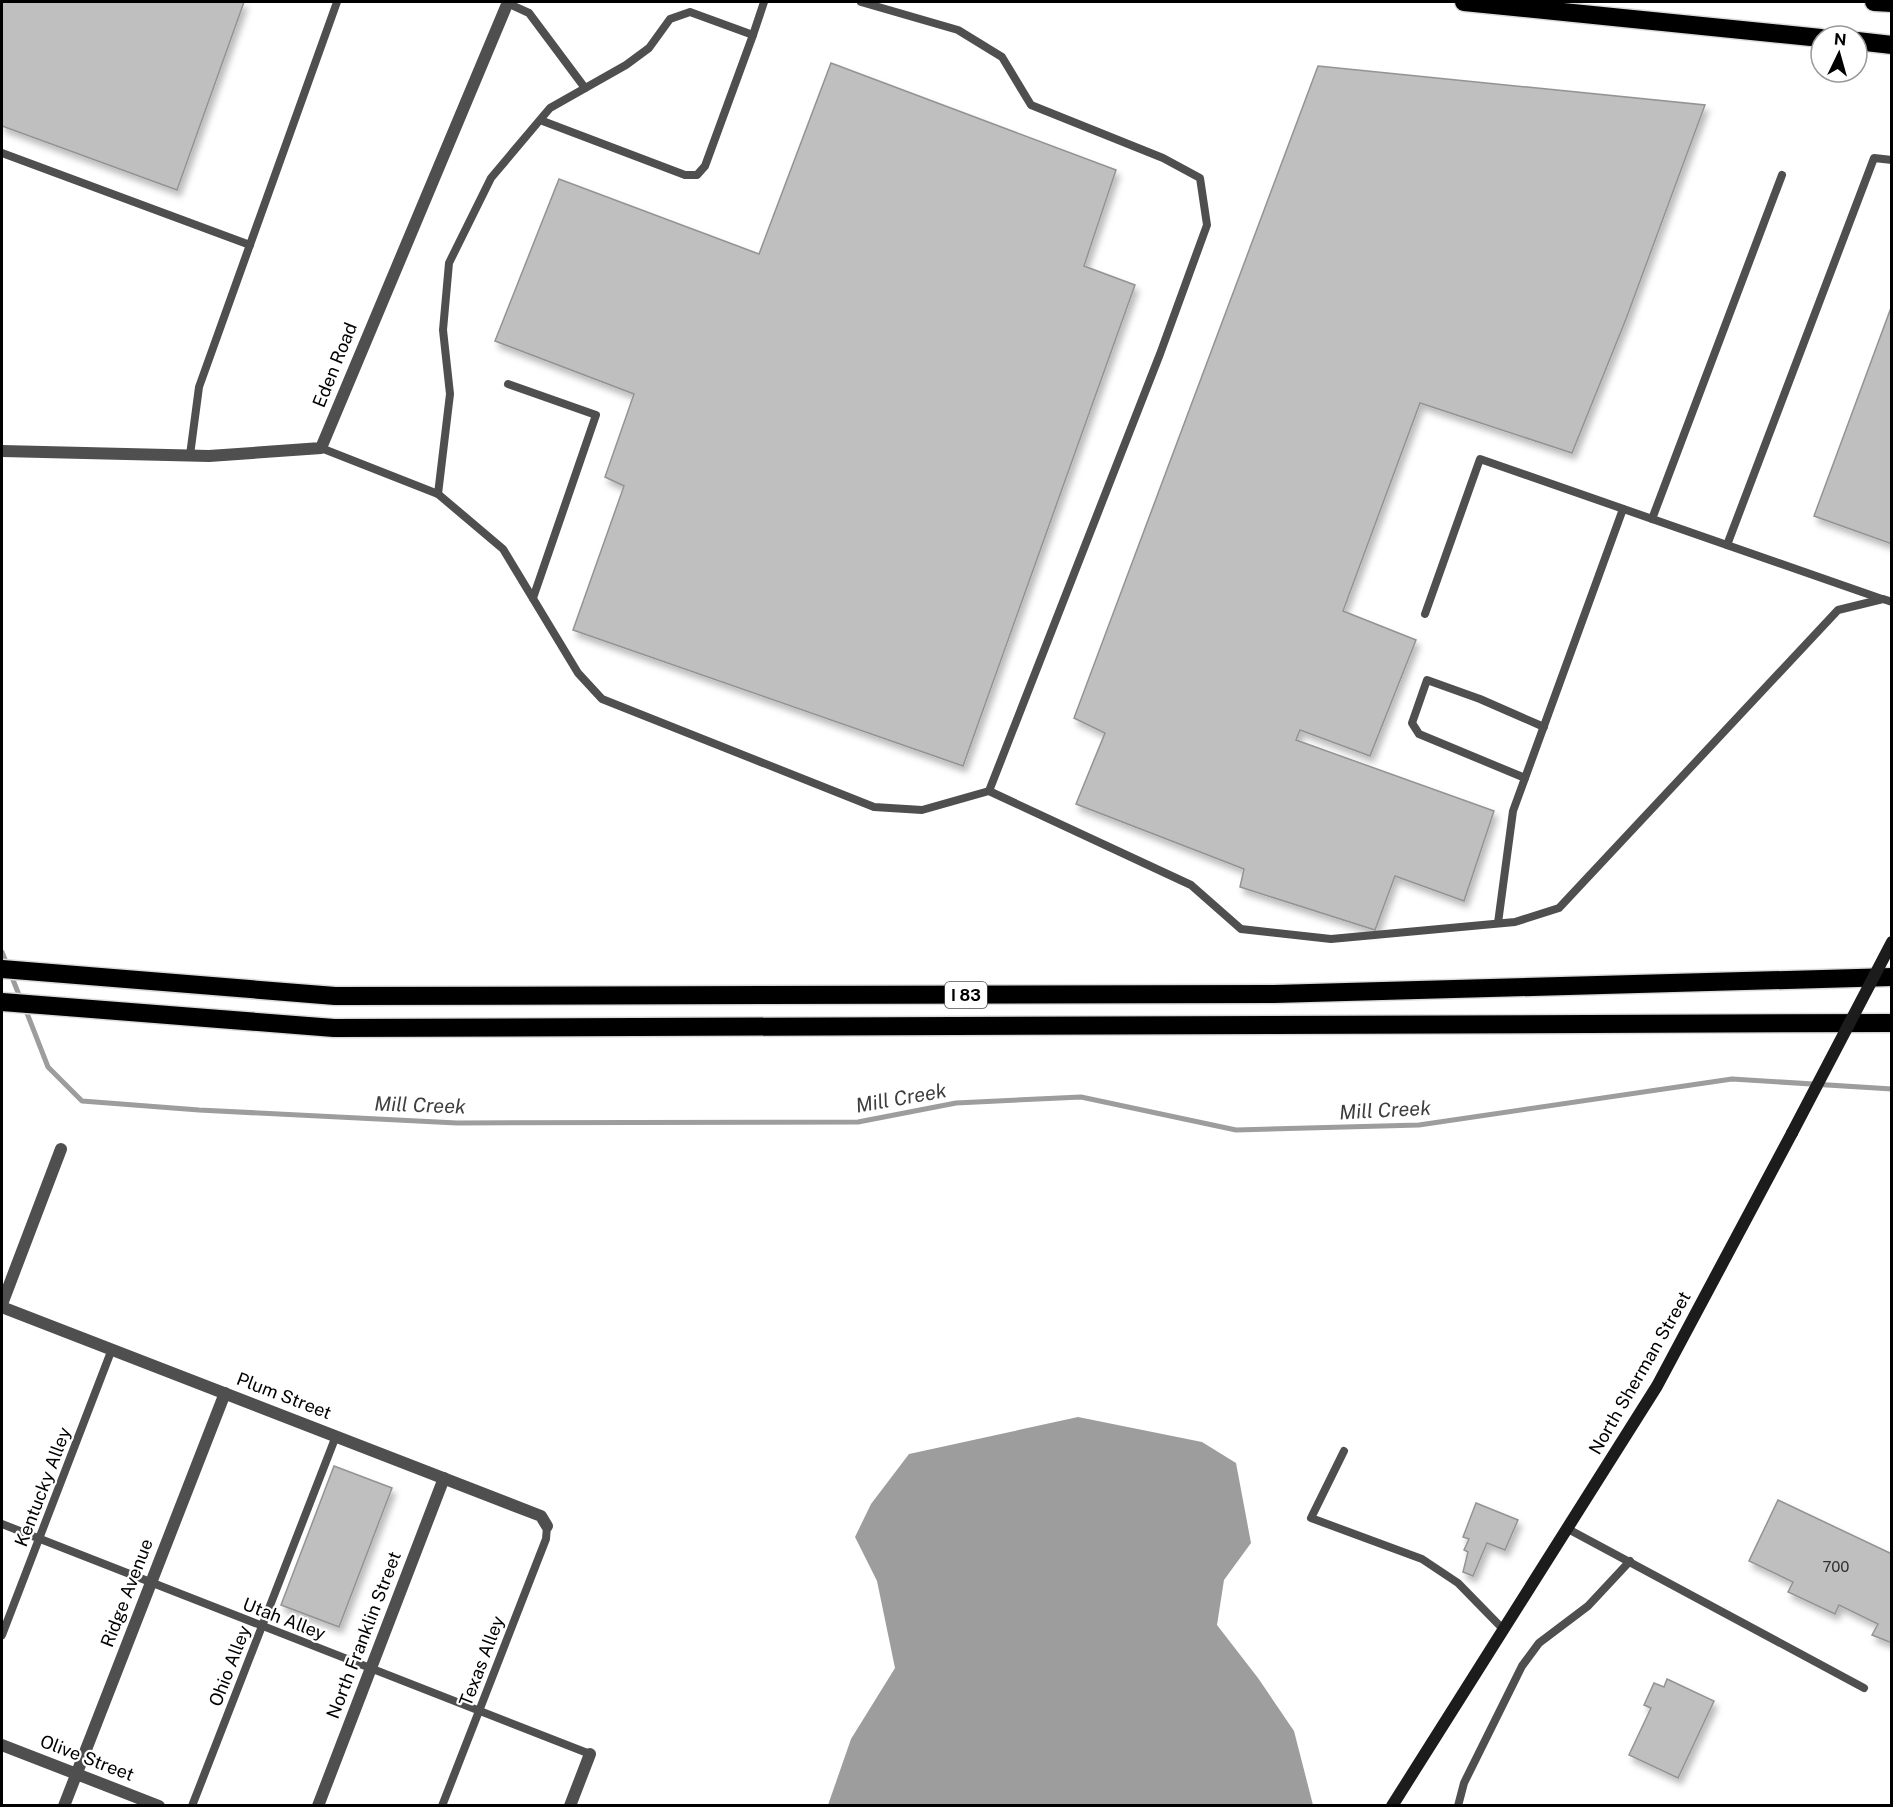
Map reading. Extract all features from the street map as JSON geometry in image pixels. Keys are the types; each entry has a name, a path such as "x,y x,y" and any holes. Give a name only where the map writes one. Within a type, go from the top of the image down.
{"highway":[{"path":"1464,2 1809,37"},
{"path":"1874,2 1892,3"},
{"path":"1869,43 1892,45"},
{"name":"I 83","path":"2,969 335,996 1274,994 1892,977"},
{"name":"I 83","path":"2,1002 334,1028 1892,1023"}],"main road":[{"name":"North Sherman Street","path":"1392,1806 1502,1628 1568,1529 1657,1386 1892,942"}],"street":[{"name":"Eden Road","path":"321,448 508,2"},
{"path":"2,451 190,455 321,448"},
{"path":"2,1305 62,1149"},
{"name":"Plum Street","path":"2,1305 541,1516 547,1526"},
{"name":"Ridge Avenue","path":"64,1806 225,1393"},
{"name":"North Franklin Street","path":"318,1806 444,1478"},
{"name":"Olive Street","path":"2,1745 159,1806"},
{"path":"570,1806 590,1754"}],"lane":[{"path":"190,455 199,387 337,2"},
{"path":"508,2 528,13 585,88"},
{"path":"540,120 684,175 697,175 705,166 764,2"},
{"path":"861,2 958,30 1002,57 1031,105 1163,158 1200,178 1202,190 1207,225 1156,365 989,791"},
{"path":"438,494 450,394 443,330 449,262 491,178 550,108 626,65 649,48 670,19 690,12 753,35"},
{"path":"2,153 250,245"},
{"path":"1728,545 1874,158 1892,160"},
{"path":"1652,519 1782,175"},
{"path":"507,384 596,415 532,598"},
{"path":"321,448 438,494 503,549 578,672 602,699 874,807 922,810 989,791 1191,885 1241,929 1331,939 1515,922 1559,908 1838,610 1887,601"},
{"path":"1425,614 1480,459 1887,601"},
{"path":"1498,924 1513,811 1623,509"},
{"path":"1525,778 1419,734 1412,723 1427,680 1480,699 1544,727"},
{"name":"Kentucky Alley","path":"2,1635 112,1349"},
{"name":"Ohio Alley","path":"192,1806 336,1436"},
{"path":"1344,1451 1311,1518 1422,1559 1458,1582 1502,1628"},
{"name":"Utah Alley","path":"2,1524 590,1754"},
{"name":"Texas Alley","path":"442,1806 546,1539 547,1526"},
{"path":"1568,1529 1864,1688"},
{"path":"1458,1806 1464,1783 1522,1665 1539,1643 1588,1606 1630,1561"}],"shaded area":[{"path":"1078,1417 1202,1442 1236,1463 1251,1543 1224,1580 1217,1625 1258,1678 1294,1731 1313,1805 828,1805 851,1739 895,1668 877,1581 855,1537 871,1504 909,1454"}],"building":[{"path":"2,2 244,2 177,190 2,126"},
{"path":"831,63 1116,170 1084,266 1135,285 963,766 573,630 624,486 605,477 634,394 495,341 559,179 759,254"},
{"path":"1318,66 1705,105 1626,319 1572,453 1420,403 1343,611 1416,640 1370,756 1300,730 1296,740 1494,811 1464,901 1395,876 1375,930 1240,887 1244,869 1076,804 1105,733 1074,718"},
{"path":"1892,305 1892,544 1814,516"},
{"path":"334,1466 392,1488 339,1627 281,1605"},
{"path":"1778,1500 1892,1554 1892,1643 1872,1635 1878,1624 1839,1605 1835,1614 1788,1592 1793,1582 1749,1561"},
{"path":"1476,1503 1518,1520 1505,1550 1487,1543 1473,1576 1463,1572 1468,1552 1464,1550 1469,1539 1463,1537"},
{"path":"1667,1679 1714,1701 1678,1778 1629,1755 1651,1708 1644,1705 1654,1683 1664,1687"}],"waterway":[{"name":"Mill Creek","path":"2,952 21,1000"},
{"name":"Mill Creek","path":"25,1008 48,1067 82,1101 199,1110 457,1123 858,1122 956,1103 1081,1097 1236,1130 1419,1125 1732,1079 1892,1089"}]}
